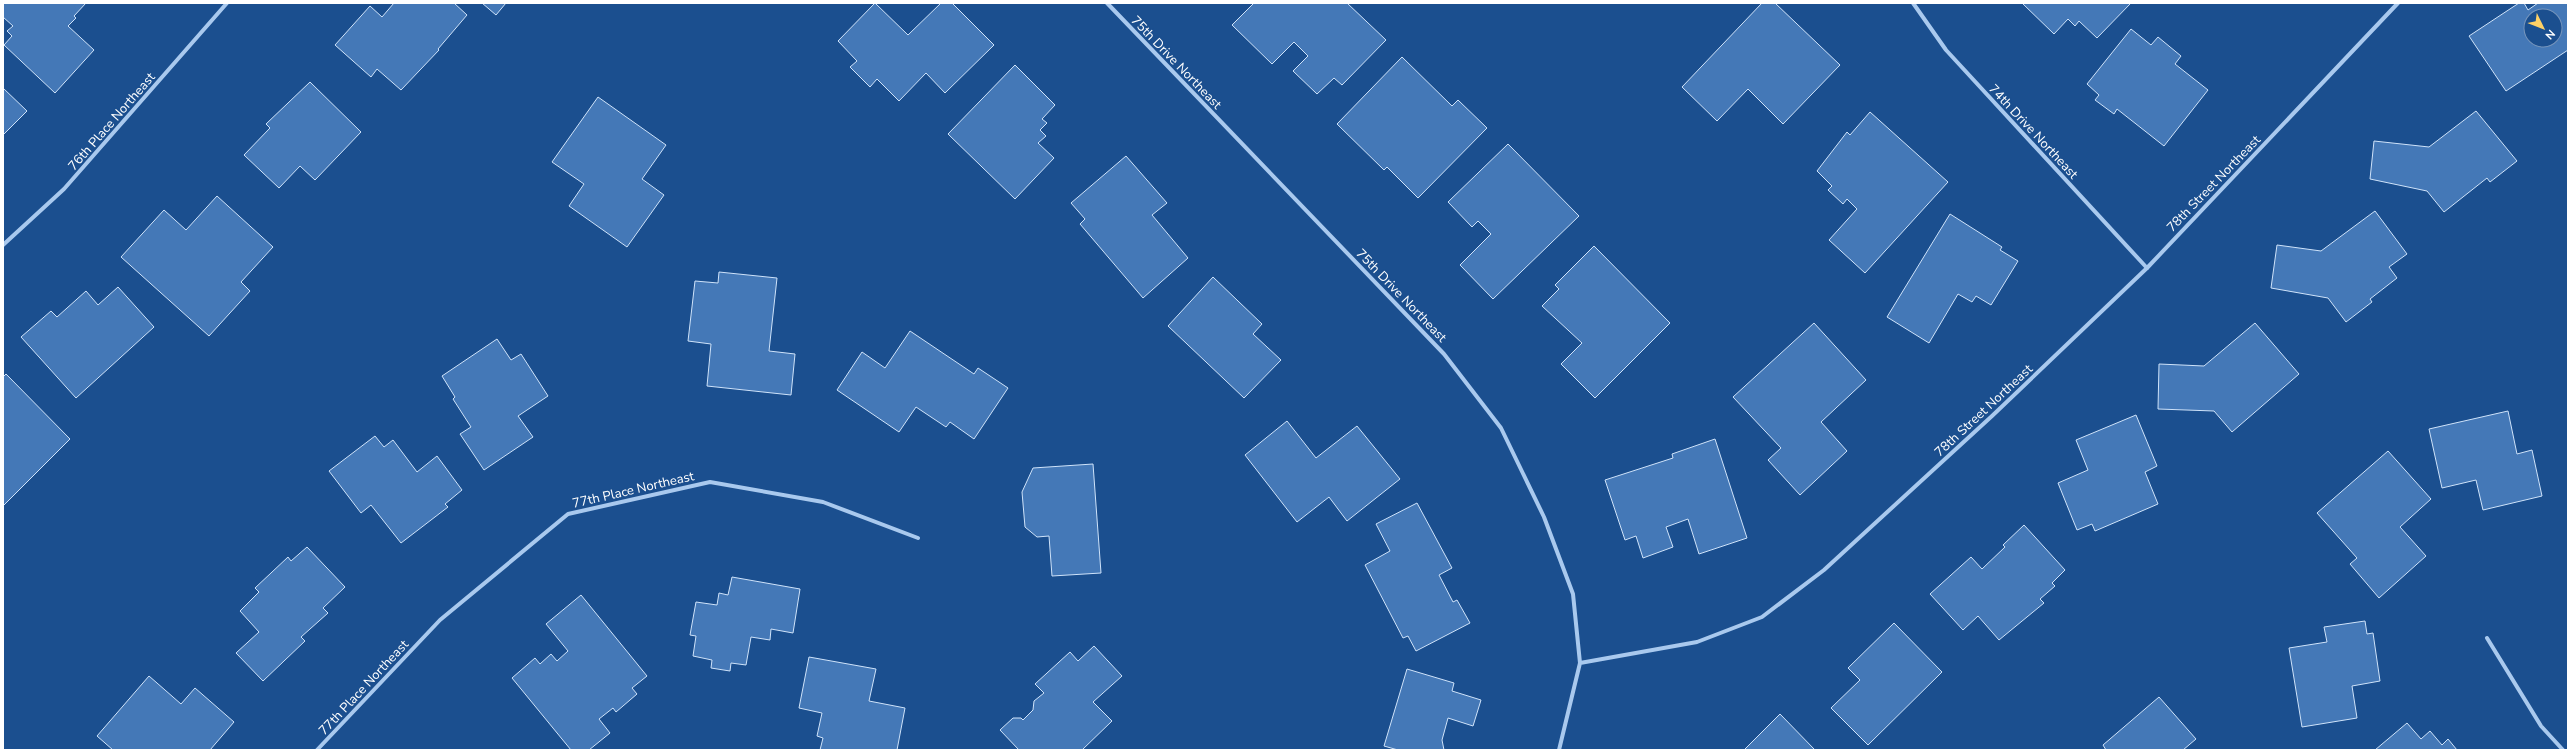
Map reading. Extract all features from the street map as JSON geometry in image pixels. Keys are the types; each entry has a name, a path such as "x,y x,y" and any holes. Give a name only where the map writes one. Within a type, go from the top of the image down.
{"street":[{"name":"76th Place Northeast","path":"3,246 64,189 227,3"},
{"name":"75th Drive Northeast","path":"1107,3 1444,354 1501,428 1544,518 1572,594 1580,662"},
{"name":"74th Drive Northeast","path":"1913,3 1946,50 2147,268"},
{"name":"78th Street Northeast","path":"1580,662 1697,642 1762,617 1824,570 1992,416 2147,268 2398,3"},
{"name":"77th Place Northeast","path":"317,750 440,620 568,514 710,482 822,502 918,538"},
{"path":"2487,638 2541,726 2563,750"},
{"path":"1559,750 1580,662"}],"building":[{"path":"3,3 86,3 74,16 76,18 68,26 94,50 55,93 4,45 12,36 7,31 13,26 3,17"},
{"path":"394,3 454,3 467,15 438,49 439,50 401,90 377,69 371,77 335,45 370,6 382,17"},
{"path":"482,3 506,3 496,15"},
{"path":"875,3 908,35 941,3 952,3 994,45 945,93 926,73 899,101 877,79 870,87 850,67 857,61 838,41"},
{"path":"1254,3 1347,3 1386,40 1342,85 1334,78 1317,94 1293,71 1308,56 1294,42 1272,64 1232,25"},
{"path":"1762,3 1775,3 1840,65 1783,124 1748,89 1717,121 1682,87"},
{"path":"2022,3 2131,3 2097,38 2079,21 2075,26 2068,19 2054,34"},
{"path":"2519,3 2524,3 2527,8 2523,8 2523,48 2563,48 2563,8 2531,8 2538,3 2568,3 2568,50 2506,91 2469,36"},
{"path":"2131,29 2151,45 2158,37 2181,56 2175,64 2208,90 2164,146 2117,109 2114,114 2095,100 2099,95 2087,84"},
{"path":"1402,57 1452,106 1458,100 1487,128 1418,198 1387,167 1384,170 1337,124"},
{"path":"1015,65 1055,105 1042,119 1047,123 1040,130 1046,136 1038,143 1054,158 1015,199 948,134"},
{"path":"310,82 361,132 315,180 300,166 279,188 244,155 270,128 266,124"},
{"path":"3,88 27,111 3,135"},
{"path":"598,97 666,145 642,179 664,195 627,247 569,206 584,184 552,162"},
{"path":"2476,111 2517,161 2490,182 2487,178 2444,212 2427,191 2370,179 2374,141 2429,147"},
{"path":"1870,112 1948,182 1865,273 1829,240 1857,209 1847,199 1843,204 1828,190 1832,186 1817,171 1847,132 1850,135"},
{"path":"1508,144 1579,216 1493,299 1460,265 1491,234 1478,221 1472,227 1448,202"},
{"path":"1126,156 1167,203 1152,215 1188,258 1143,298 1080,224 1085,219 1071,203"},
{"path":"217,196 273,247 241,282 250,291 209,336 121,257 164,210 186,230"},
{"path":"2375,211 2407,254 2389,267 2397,278 2370,299 2372,302 2346,322 2328,298 2271,288 2277,245 2321,251"},
{"path":"1950,214 2002,247 2000,250 2018,261 1991,305 1976,296 1972,302 1958,294 1929,343 1887,317"},
{"path":"1594,246 1670,323 1595,398 1561,364 1582,343 1542,306 1559,289 1555,285"},
{"path":"719,272 777,278 769,351 795,354 791,395 707,386 711,344 688,341 695,281 718,283"},
{"path":"1213,277 1262,324 1253,334 1281,360 1244,398 1168,326"},
{"path":"118,287 154,327 76,398 21,337 51,311 57,317 86,291 98,305"},
{"path":"1814,323 1866,380 1821,422 1847,451 1800,495 1768,460 1781,448 1733,397"},
{"path":"2255,323 2299,374 2232,432 2214,411 2158,409 2159,364 2204,366"},
{"path":"910,331 974,374 978,368 1008,388 974,439 950,422 946,427 916,407 899,432 837,390 862,352 885,368"},
{"path":"497,339 511,360 521,354 548,396 518,416 533,437 484,470 460,434 471,427 453,399 455,397 442,376"},
{"path":"6,374 70,439 3,506 3,377"},
{"path":"2508,411 2517,454 2532,450 2542,496 2483,510 2476,480 2442,488 2429,429"},
{"path":"2136,415 2157,466 2145,472 2158,504 2095,531 2092,524 2077,530 2058,483 2088,470 2076,440"},
{"path":"1287,421 1316,458 1357,426 1400,479 1347,521 1329,497 1297,522 1245,455"},
{"path":"375,436 384,447 393,440 417,472 437,456 462,490 445,504 448,507 401,543 371,505 361,513 329,471"},
{"path":"1715,439 1747,538 1699,554 1688,519 1666,527 1673,547 1643,558 1636,536 1625,540 1605,480 1673,458 1672,454"},
{"path":"2388,451 2431,499 2400,527 2426,556 2379,598 2350,564 2357,558 2317,513"},
{"path":"1093,464 1101,573 1052,576 1049,536 1037,537 1025,527 1022,492 1033,468"},
{"path":"1417,503 1452,568 1439,575 1453,602 1457,600 1470,623 1416,651 1408,636 1403,638 1365,565 1390,551 1376,524"},
{"path":"2024,525 2065,570 2052,583 2055,586 2040,599 2044,603 1999,640 1978,616 1963,630 1930,594 1971,557 1982,569 2005,547 2003,545"},
{"path":"307,547 345,587 323,608 328,613 301,637 305,641 263,681 236,653 259,632 240,611 259,592 255,588 288,557 291,561"},
{"path":"732,577 800,589 793,633 771,629 770,640 751,637 746,665 731,663 730,671 711,668 712,660 693,656 696,636 690,635 696,602 717,605 719,593 728,595"},
{"path":"581,595 647,676 632,688 637,694 616,712 613,708 599,719 610,733 589,750 571,750 512,678 535,658 540,664 551,654 557,661 568,651 546,624"},
{"path":"2365,621 2367,634 2373,633 2380,681 2352,686 2357,718 2302,727 2289,648 2327,642 2324,627"},
{"path":"1894,623 1942,672 1868,745 1831,708 1860,680 1848,668"},
{"path":"1094,646 1122,676 1093,702 1112,721 1082,750 1019,750 1000,730 1013,718 1021,718 1023,720 1033,710 1034,701 1044,693 1035,684 1070,652 1078,661"},
{"path":"809,657 876,669 869,701 905,708 897,750 820,750 823,738 817,736 822,713 799,708"},
{"path":"1407,669 1454,683 1452,691 1481,700 1473,726 1448,718 1442,740 1444,750 1398,750 1384,746"},
{"path":"149,676 181,704 195,688 234,722 210,750 113,750 97,736"},
{"path":"2159,697 2196,739 2183,750 2106,750 2103,745"},
{"path":"1780,714 1815,750 1744,750"},
{"path":"2407,723 2421,739 2430,731 2442,745 2448,739 2457,750 2375,750"}]}
